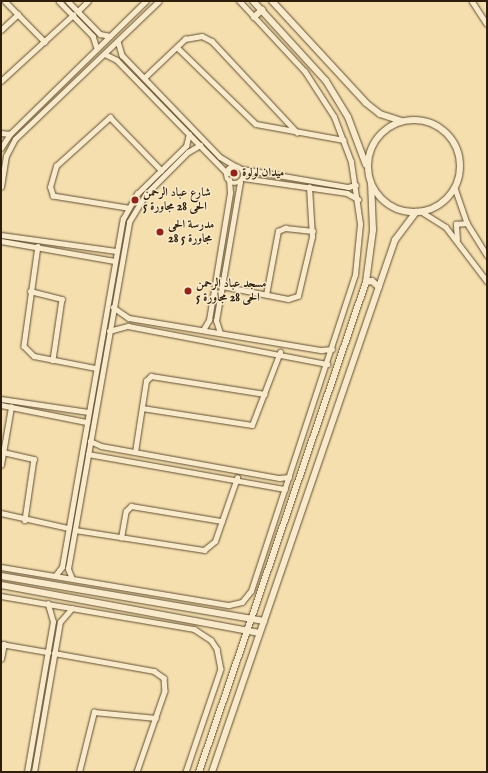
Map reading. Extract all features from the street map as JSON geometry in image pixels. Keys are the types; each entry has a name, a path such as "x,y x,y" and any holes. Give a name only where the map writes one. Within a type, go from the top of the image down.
{"street":[{"path":"5,1 45,42"},
{"path":"59,1 93,36 98,48"},
{"path":"68,1 98,32 110,36"},
{"path":"78,11 88,1"},
{"path":"1,148 10,134 146,1"},
{"path":"1,187 12,144 159,1"},
{"path":"1,567 229,605 242,602 251,591 332,349 355,275 360,243 356,185 344,140 327,105 304,72 239,1"},
{"path":"199,772 366,282 373,230 371,183 348,117 315,67 253,1"},
{"path":"272,1 373,109 401,122 426,121 448,134 459,157 455,188 467,223 487,255"},
{"path":"472,1 487,24"},
{"path":"254,17 262,10"},
{"path":"1,30 18,14"},
{"path":"1,81 73,15"},
{"path":"93,36 98,32"},
{"path":"144,78 191,36 207,38 297,132"},
{"path":"118,41 120,52 220,157 242,169 348,187 356,185"},
{"path":"177,47 251,121 297,132 344,140"},
{"path":"105,54 117,60 227,173 230,194 210,312 202,330"},
{"path":"315,67 324,57"},
{"path":"39,106 45,111"},
{"path":"127,208 53,196 50,187 56,166 107,117 161,170"},
{"path":"368,171 376,140 401,122"},
{"path":"1,134 10,134"},
{"path":"55,576 61,569 114,261 127,208 161,170 186,146 190,134"},
{"path":"72,579 68,570 113,307 132,214 177,163 200,145"},
{"path":"227,173 235,166"},
{"path":"220,333 216,321 242,180 242,169"},
{"path":"229,180 309,187 358,199"},
{"path":"371,183 386,203 433,216 457,240 487,281"},
{"path":"222,286 292,299 300,294 313,231 309,187"},
{"path":"212,772 399,232 419,212 444,202 455,188"},
{"path":"457,240 456,224 467,223"},
{"path":"266,295 278,231 285,228 313,231"},
{"path":"1,235 116,251"},
{"path":"1,241 38,246 114,261"},
{"path":"38,246 30,291 24,346 34,356 96,368"},
{"path":"366,282 372,281 379,287"},
{"path":"30,291 62,299 53,360"},
{"path":"113,307 130,318 321,350 332,349"},
{"path":"109,331 128,326 280,352 327,364"},
{"path":"142,408 250,426 256,422 280,352"},
{"path":"135,452 146,381 154,376 266,394"},
{"path":"1,399 88,412"},
{"path":"1,405 87,422"},
{"path":"1,464 11,406"},
{"path":"90,441 135,452 289,477"},
{"path":"3,452 34,459 25,520"},
{"path":"88,454 237,478 285,489"},
{"path":"75,530 204,550 215,541 237,478"},
{"path":"120,538 126,511 131,506 222,521"},
{"path":"1,513 25,520 68,528"},
{"path":"1,576 264,620"},
{"path":"1,585 185,617 260,633"},
{"path":"1,596 194,629 211,640 217,648 221,669 186,772"},
{"path":"27,772 53,618 48,604"},
{"path":"185,617 186,607"},
{"path":"34,772 61,619 72,608"},
{"path":"1,659 2,644 48,652"},
{"path":"54,653 160,673 166,685 137,772"},
{"path":"80,772 94,712 156,718"}],"place":[{"name":"ميدان لولوة","path":"234,173"},
{"name":"شارع عباد الرحمن الحى 28 مجاورة 5","path":"135,200"},
{"name":"مدرسة الحى 28 مجاورة 5","path":"160,232"},
{"name":"مسجد عباد الرحمن الحى 28 مجاورة 5","path":"188,291"}]}
